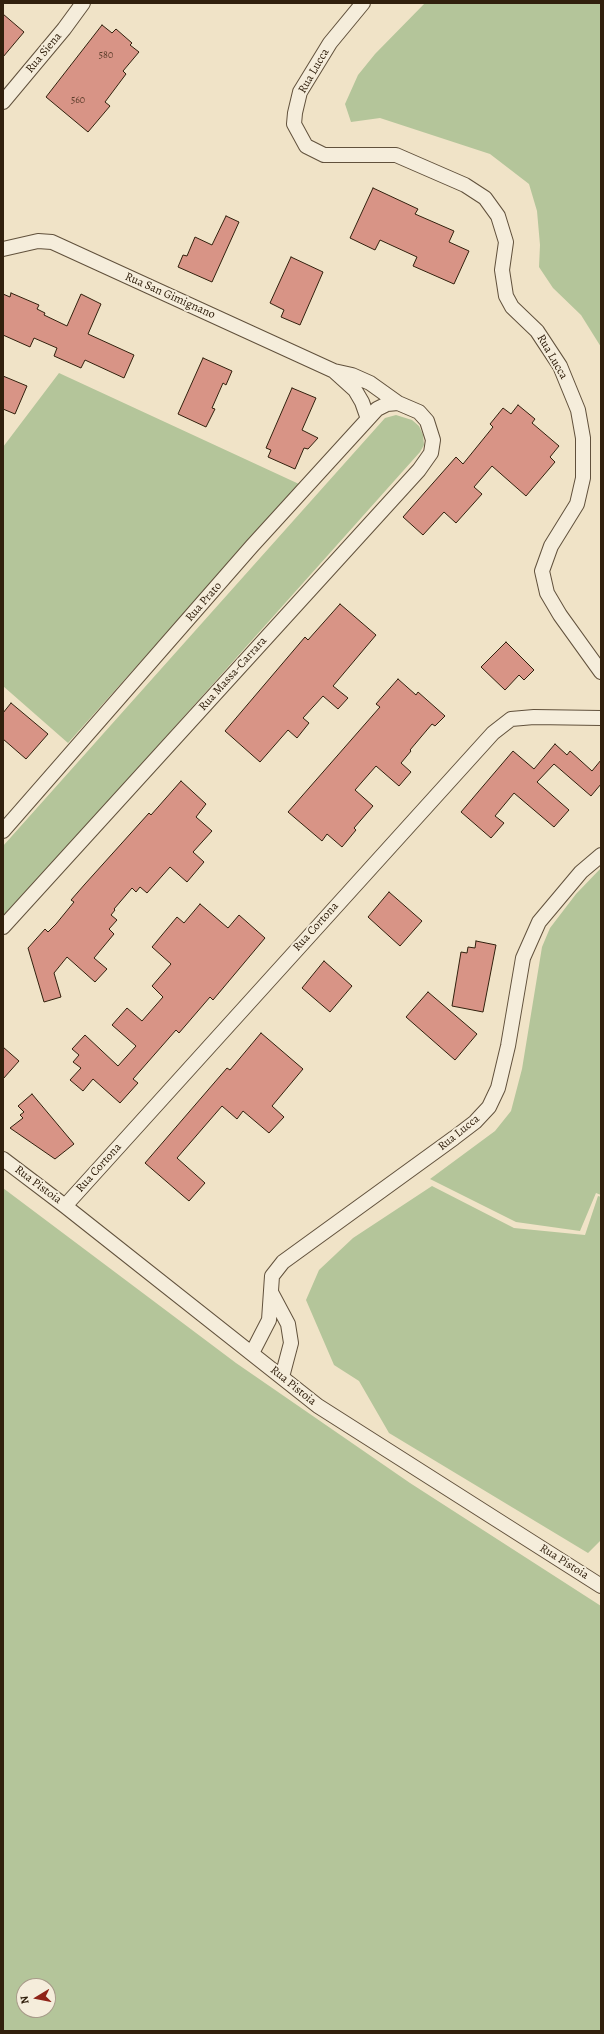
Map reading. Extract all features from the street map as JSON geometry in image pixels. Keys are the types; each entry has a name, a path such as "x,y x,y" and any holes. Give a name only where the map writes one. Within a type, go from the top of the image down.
{"street":[{"name":"Rua Siena","path":"3,102 64,29 83,3"},
{"name":"Rua Lucca","path":"363,3 330,43 300,92 294,124 306,146 324,155 396,155 465,185 485,198 498,216 506,242 502,270 506,296 512,308 537,331 560,366 578,410 583,438 583,478 577,504 551,546 542,571 547,593 601,672"},
{"name":"Rua San Gimignano","path":"3,250 38,241 52,242 334,371 352,375 370,382 398,403"},
{"name":"Rua San Gimignano","path":"334,371 355,390 362,402 368,419"},
{"name":"Rua Massa-Carrara","path":"3,927 419,470 431,453 433,440 427,421 419,412 398,403"},
{"name":"Rua Prato","path":"3,831 252,546 377,409 387,404 398,403"},
{"name":"Rua Cortona","path":"65,1206 493,733 511,719 534,717 601,718"},
{"name":"Rua Lucca","path":"252,1353 270,1320 270,1292 272,1276 289,1257 454,1138 475,1122 488,1107 498,1088 508,1046 523,958 539,922 581,872 601,855"},
{"name":"Rua Pistoia","path":"3,1159 65,1206 318,1406 601,1586"},
{"path":"270,1292 288,1324 291,1343 282,1377"}],"green space":[{"path":"425,3 601,3 601,347 581,315 553,288 539,267 540,245 537,211 529,184 490,154 380,118 351,122 345,104 358,75 375,54"},
{"path":"59,373 299,484 68,743 3,686 3,447"},
{"path":"396,415 412,420 419,426 423,435 424,445 420,452 3,919 3,846 385,418"},
{"path":"601,868 601,1195 596,1193 580,1231 516,1222 430,1179 495,1131 511,1111 522,1069 542,947 550,928 576,894"},
{"path":"432,1186 514,1228 585,1235 598,1196 601,1197 601,1540 588,1553 389,1433 359,1381 334,1365 306,1300 319,1270 353,1238"},
{"path":"3,1188 236,1363 410,1483 601,1606 601,2031 3,2031"}],"building":[{"path":"3,14 24,32 3,57"},
{"path":"102,25 112,33 116,29 132,43 130,45 139,52 123,71 126,74 105,102 110,106 88,132 46,97"},
{"path":"373,188 418,209 415,214 454,231 449,242 469,251 454,284 413,266 417,257 380,240 375,250 350,238"},
{"path":"226,216 239,222 212,282 178,267 183,255 187,256 195,237 212,245"},
{"path":"291,257 323,272 300,325 281,317 284,310 270,303"},
{"path":"11,293 39,305 37,309 45,313 44,315 67,326 81,294 101,304 88,334 134,355 124,378 85,360 81,368 54,356 57,348 34,338 30,347 3,335 3,294 10,297"},
{"path":"203,358 232,371 226,385 223,383 212,408 215,409 206,427 178,414"},
{"path":"3,376 27,386 15,414 3,409"},
{"path":"292,388 316,398 302,430 318,438 308,449 304,448 295,469 268,457 271,450 266,448"},
{"path":"518,405 535,419 532,423 559,446 550,457 555,462 526,496 492,466 474,487 482,494 456,523 444,512 423,535 403,517 456,457 463,464 493,427 490,424 503,408 511,414"},
{"path":"340,604 376,635 333,686 348,698 338,709 323,696 303,718 309,723 297,738 288,730 260,762 225,731 305,637 308,640"},
{"path":"506,642 534,670 524,680 519,675 505,690 481,667"},
{"path":"398,679 416,695 418,692 445,716 435,726 432,724 401,763 411,772 399,786 376,766 355,790 373,806 354,828 356,830 342,847 327,834 322,841 288,812 380,707 376,704"},
{"path":"11,703 48,734 26,759 3,739 3,713"},
{"path":"555,744 567,755 570,751 592,771 601,760 601,784 591,796 554,764 537,782 569,810 554,827 514,793 495,816 504,823 491,838 461,812 513,751 534,769"},
{"path":"181,781 206,804 196,817 212,831 193,852 204,862 187,882 170,867 147,893 140,887 136,892 132,888 114,909 115,910 111,915 117,920 109,929 114,934 94,958 107,969 95,982 67,957 54,973 61,997 44,1002 28,948 45,929 48,932 56,924 74,902 71,900 149,813 151,815"},
{"path":"389,892 422,921 400,946 368,917"},
{"path":"200,904 228,928 239,915 265,938 213,1000 210,997 179,1033 176,1030 133,1079 138,1083 120,1103 93,1079 83,1091 70,1080 81,1068 73,1062 79,1055 72,1049 85,1035 118,1066 136,1046 112,1025 127,1008 142,1021 163,997 152,986 171,964 152,947 177,917 184,923"},
{"path":"476,941 496,945 483,1012 452,1006 461,952 467,953 468,947 475,948"},
{"path":"324,961 352,986 330,1012 302,988"},
{"path":"428,992 477,1034 455,1060 406,1017"},
{"path":"261,1033 303,1069 272,1106 284,1117 269,1133 243,1111 237,1119 222,1106 177,1158 205,1183 189,1201 145,1163 227,1068 230,1070"},
{"path":"3,1047 19,1061 3,1079"},
{"path":"32,1094 74,1144 55,1159 10,1128 23,1118 20,1115 24,1112 18,1106"}]}
